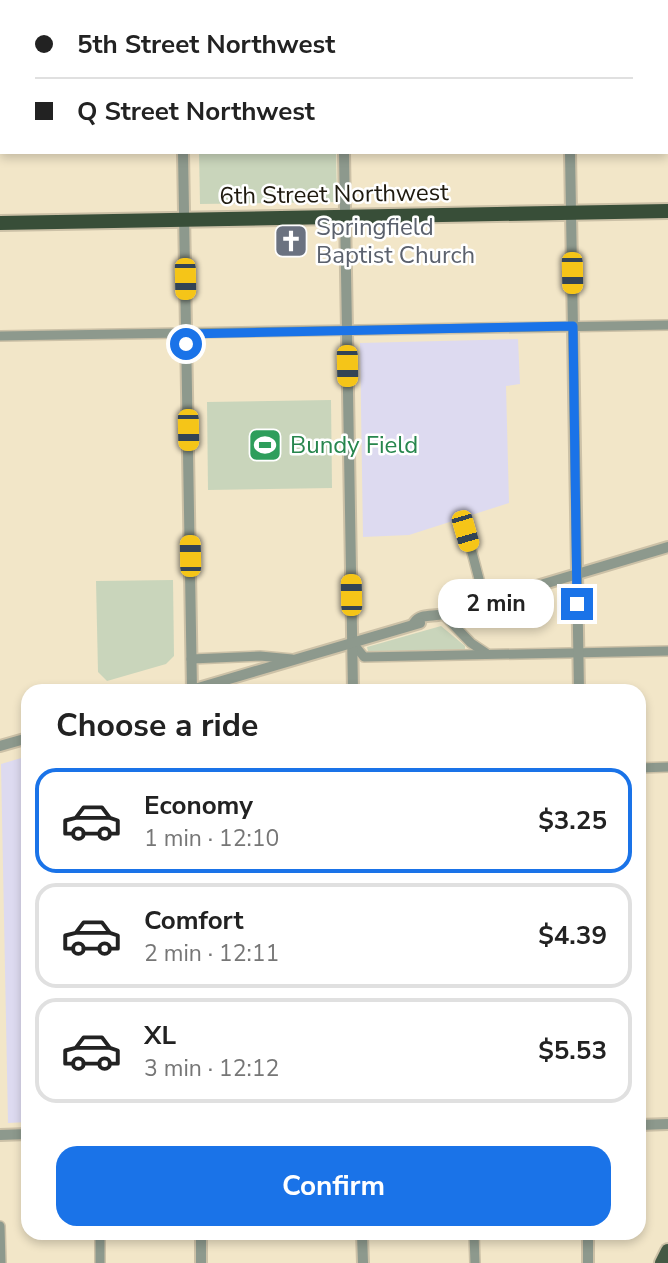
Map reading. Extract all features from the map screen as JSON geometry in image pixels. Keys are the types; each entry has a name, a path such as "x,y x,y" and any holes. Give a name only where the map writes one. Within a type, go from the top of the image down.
{"highway":[{"name":"6th Street Northwest","path":"0,223 668,211"}],"main road":[{"path":"662,1263 668,1251"}],"street":[{"path":"183,154 191,684"},
{"path":"344,154 353,684"},
{"path":"570,154 579,684"},
{"path":"0,336 668,325"},
{"path":"464,522 485,602"},
{"path":"213,684 414,623 424,623 440,615 668,547"},
{"path":"440,615 488,654"},
{"path":"352,642 364,657 668,651"},
{"path":"191,659 260,656 293,659"},
{"path":"0,746 21,740"},
{"path":"646,768 668,768"},
{"path":"646,1125 668,1124"},
{"path":"0,1135 21,1134"},
{"path":"0,1226 1,1263"},
{"path":"100,1240 100,1263"},
{"path":"201,1240 201,1263"},
{"path":"362,1240 363,1263"},
{"path":"474,1240 475,1263"},
{"path":"588,1240 588,1263"}],"shaded area":[{"path":"518,339 520,384 506,386 509,503 409,535 363,537 360,343"},
{"path":"21,758 21,1122 8,1123 1,764"}],"green space":[{"path":"199,154 336,154 337,202 200,204"},
{"name":"Bundy Field","path":"331,400 332,488 208,490 207,402"},
{"path":"173,580 174,656 166,664 107,681 98,672 96,581"},
{"path":"441,626 465,646 465,650 368,651 367,647"}],"place":[{"name":"Springfield Baptist Church","path":"291,241"},
{"name":"Bundy Field","path":"265,445"}],"route":[{"path":"186,344 186,334 573,326 577,604"}]}
